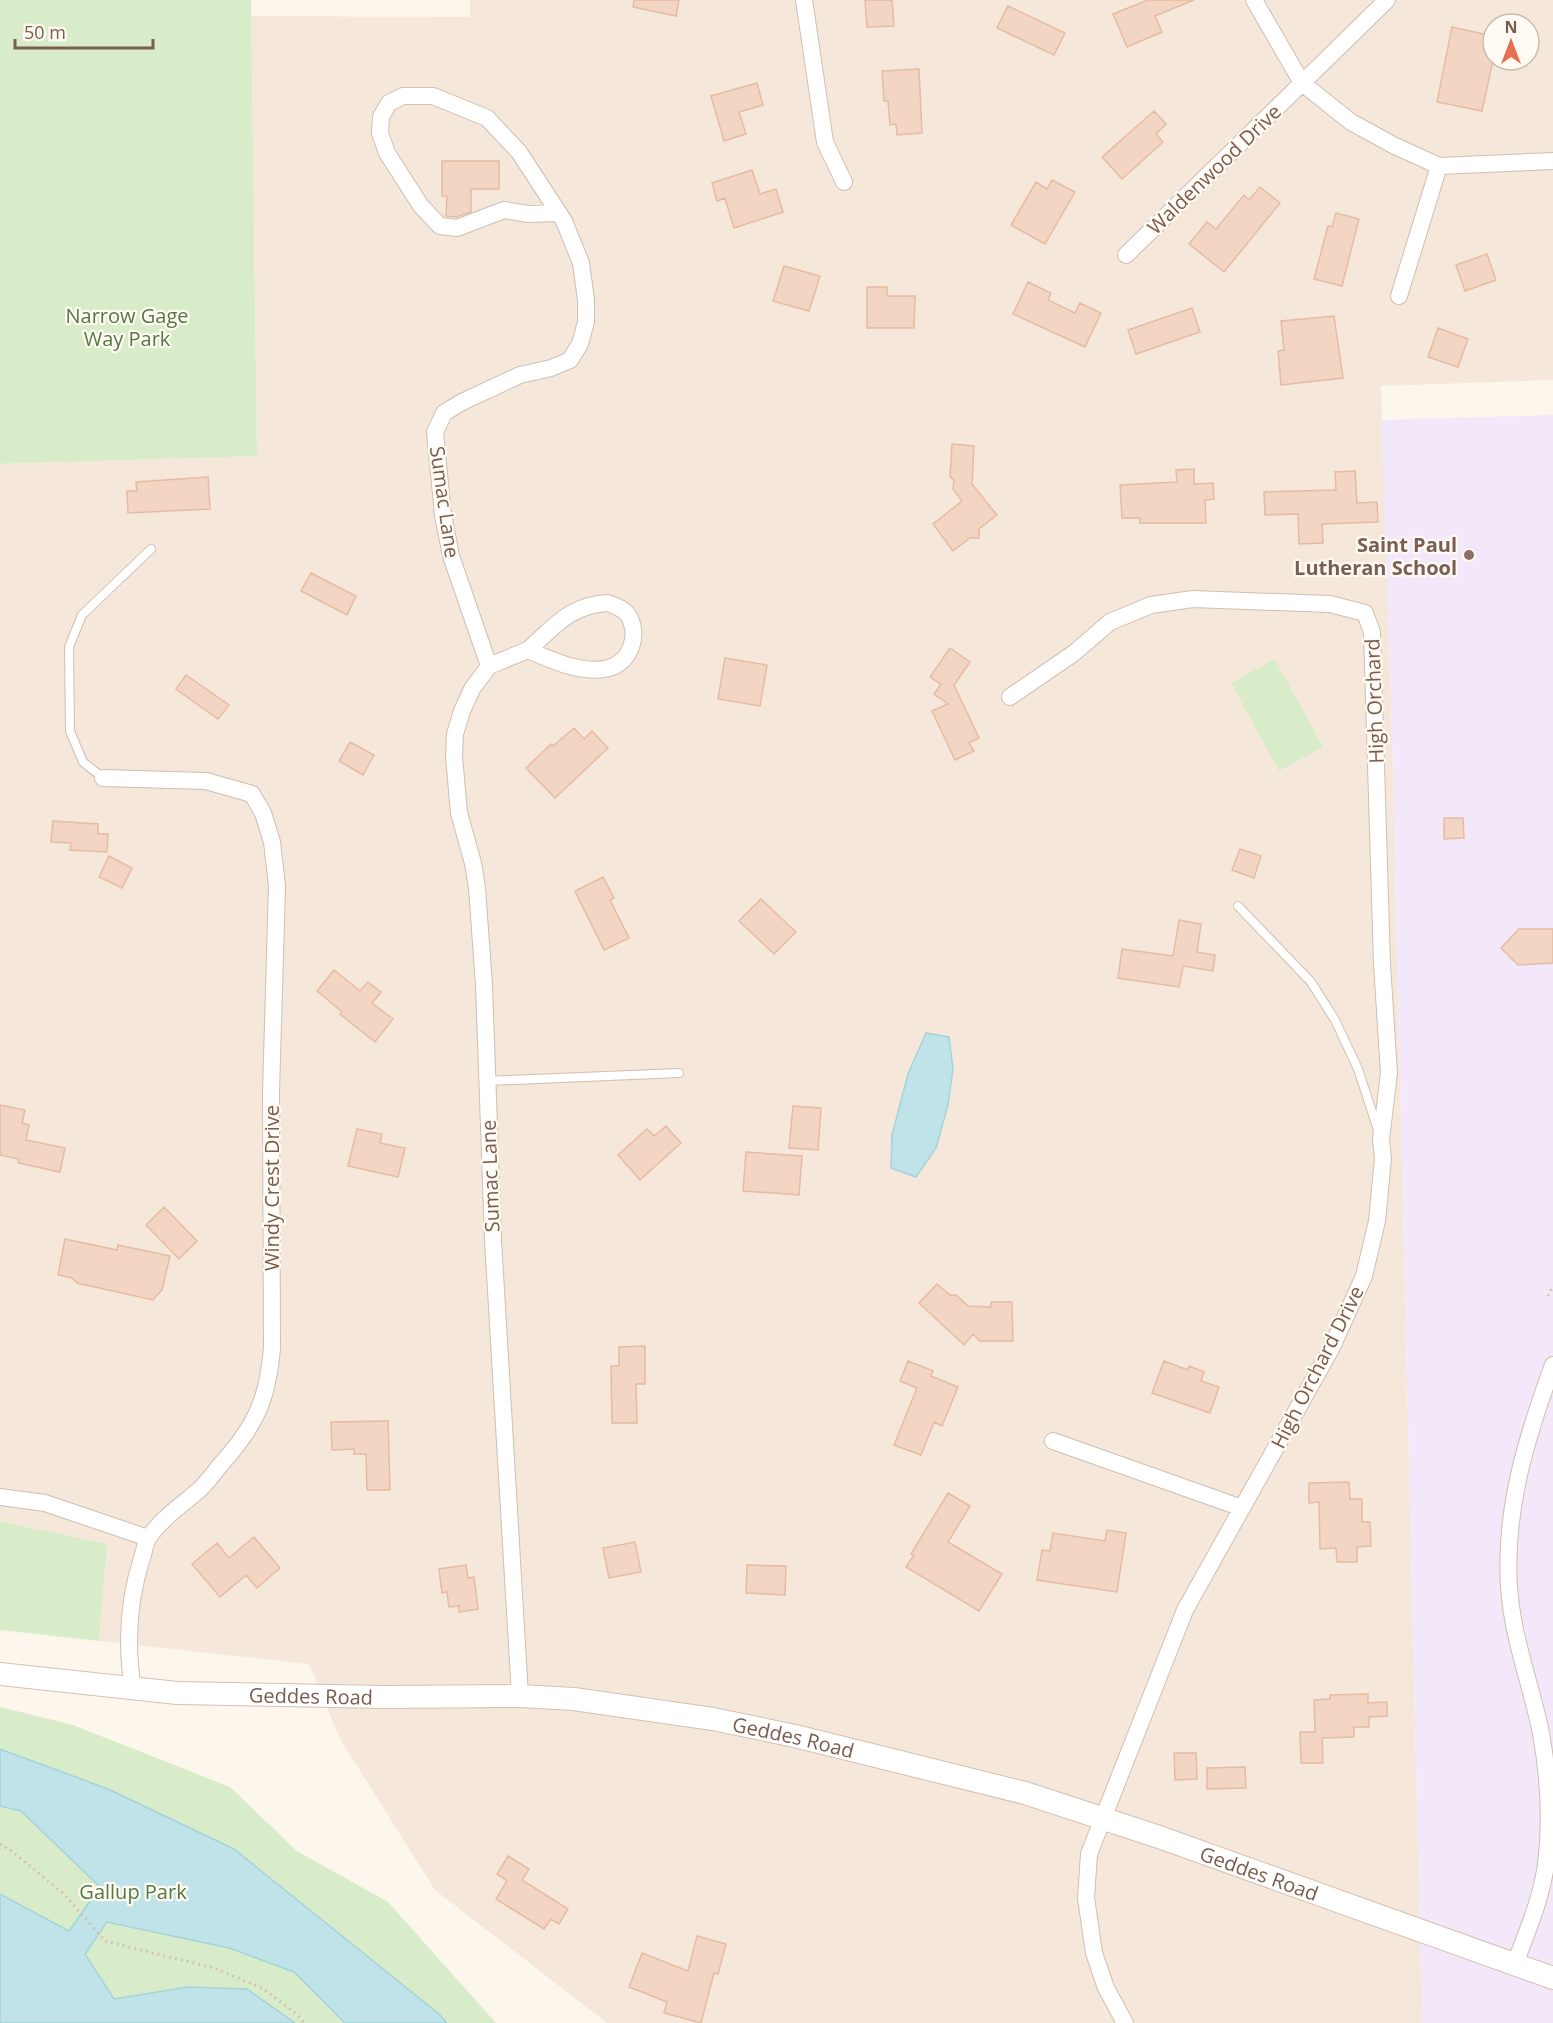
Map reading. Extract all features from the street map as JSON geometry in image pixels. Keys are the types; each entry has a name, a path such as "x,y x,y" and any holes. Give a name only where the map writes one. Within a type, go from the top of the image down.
{"main road":[{"name":"Geddes Road","path":"0,1674 177,1693 385,1697 520,1696 574,1699 659,1710 795,1736 1025,1793 1159,1837 1553,1978"}],"street":[{"path":"804,0 825,142 844,182"},
{"path":"1254,0 1302,83 1351,122 1393,146 1439,166 1553,161"},
{"name":"Waldenwood Drive","path":"1126,255 1387,0"},
{"name":"Sumac Lane","path":"520,1696 493,1240 484,985 477,888 473,863 459,813 454,756 455,734 462,711 472,689 489,666 450,556 441,504 435,432 444,413 492,386 570,360 580,344 586,321 586,300 580,263 573,242 558,213 519,152 487,118 433,96 403,96 389,103 381,117 380,133 387,153 421,206 440,226 457,228 504,210 528,214 558,213"},
{"path":"1399,296 1439,166"},
{"name":"High Orchard","path":"1010,697 1074,653 1110,622 1151,605 1193,598 1330,604 1365,613 1372,632 1382,964 1389,1073 1381,1139"},
{"path":"489,666 528,650 573,610 591,604 608,603 620,608 628,615 632,625 630,651 623,662 609,668 593,670 579,668 528,650"},
{"name":"Windy Crest Drive","path":"103,778 206,781 252,794 263,813 272,842 277,886 271,1093 272,1348 270,1376 260,1408 242,1441 200,1489 174,1511 148,1538 137,1574 130,1615 128,1661 133,1689"},
{"name":"High Orchard Drive","path":"1125,2023 1106,1988 1094,1953 1086,1898 1089,1854 1185,1610 1332,1347 1364,1276 1377,1221 1383,1158 1381,1139"},
{"path":"1515,1964 1534,1912 1547,1857 1549,1797 1541,1734 1513,1620 1509,1586 1509,1537 1514,1493 1528,1436 1553,1365"},
{"path":"1053,1441 1242,1508"},
{"path":"0,1497 45,1503 148,1538"}],"lane":[{"path":"103,778 83,762 70,730 69,646 82,615 151,549"},
{"name":"High Orchard Drive","path":"1238,906 1311,982 1335,1020 1358,1069 1381,1139"},
{"path":"487,1081 679,1073"}],"path":[{"path":"1548,1296 1553,1286"},
{"path":"0,1844 64,1894 105,1941 214,1968 262,1988 298,2015 304,2023"}],"shaded area":[{"path":"470,0 1553,0 1553,380 1381,386 1391,695 1422,2023 607,2023 435,1890 340,1739 309,1664 99,1641 107,1544 0,1521 0,464 257,456 251,16 470,17"},
{"path":"1553,415 1553,2023 1422,2023 1391,695 1381,420"}],"green space":[{"name":"Narrow Gage Way Park","path":"0,0 251,0 257,456 0,464"},
{"path":"1275,659 1323,747 1279,771 1231,683"},
{"path":"0,1521 107,1544 99,1641 0,1630"},
{"name":"Gallup Park","path":"0,1707 73,1725 230,1787 297,1851 388,1902 496,2023 0,2023"}],"water":[{"path":"926,1033 949,1037 953,1069 948,1105 936,1148 916,1177 891,1168 892,1135 908,1074"},
{"path":"0,1749 108,1789 234,1849 439,2014 447,2023 345,2023 294,1972 229,1948 107,1922 85,1954 114,1999 188,1987 247,1989 295,2023 0,2023 0,1894 69,1931 100,1887 21,1811 0,1806"}],"building":[{"path":"634,0 679,0 676,16 633,7"},
{"path":"865,0 892,0 894,26 867,27"},
{"path":"1148,0 1194,0 1155,16 1162,32 1127,47 1113,14"},
{"path":"1008,6 1065,33 1054,55 997,28"},
{"path":"1452,27 1481,33 1481,72 1490,72 1482,111 1437,102"},
{"path":"919,69 922,133 897,135 896,124 890,125 888,101 884,101 882,71"},
{"path":"757,83 763,105 739,112 746,134 724,141 711,96"},
{"path":"1154,111 1166,124 1156,134 1163,142 1122,179 1102,157"},
{"path":"442,161 499,161 499,189 471,189 471,212 456,217 446,216 447,196 442,196"},
{"path":"752,170 760,194 776,189 783,212 734,228 725,198 717,201 712,183"},
{"path":"1052,180 1075,192 1045,244 1011,225 1036,182 1047,189"},
{"path":"1260,187 1280,203 1224,272 1189,244 1207,222 1216,229 1244,195 1249,200"},
{"path":"1336,213 1359,219 1342,286 1314,279 1328,226 1332,227"},
{"path":"1487,254 1496,280 1465,291 1456,265"},
{"path":"784,266 820,276 809,311 773,301"},
{"path":"1028,282 1051,293 1048,300 1075,313 1080,303 1101,313 1085,347 1013,314"},
{"path":"867,287 887,287 887,296 915,296 914,328 867,328"},
{"path":"1192,308 1200,332 1136,354 1128,330"},
{"path":"1334,316 1343,378 1281,385 1278,351 1284,350 1281,321"},
{"path":"1438,328 1468,339 1458,367 1428,357"},
{"path":"952,444 974,446 972,484 997,515 979,529 979,538 970,538 953,551 933,524 962,501 953,489 954,481 950,476"},
{"path":"1194,469 1194,484 1213,483 1214,499 1205,500 1206,523 1140,523 1140,518 1122,518 1120,485 1177,482 1176,470"},
{"path":"1355,471 1357,503 1377,502 1378,522 1322,524 1323,543 1299,544 1298,514 1265,515 1264,492 1336,490 1335,472"},
{"path":"208,477 210,509 128,513 127,491 137,491 136,482"},
{"path":"311,573 356,596 347,615 301,591"},
{"path":"950,648 970,662 954,685 979,738 969,743 974,751 955,760 932,711 948,704 934,694 941,684 930,677"},
{"path":"725,658 767,665 760,706 718,699"},
{"path":"186,675 229,705 218,719 176,689"},
{"path":"574,728 584,739 592,731 608,748 555,798 526,768 551,744 553,746"},
{"path":"350,742 374,755 363,775 339,761"},
{"path":"1444,818 1463,818 1464,838 1444,839"},
{"path":"53,821 98,824 98,834 108,834 107,852 70,850 71,843 51,842"},
{"path":"1240,849 1261,856 1254,878 1232,870"},
{"path":"109,856 132,868 122,888 99,877"},
{"path":"603,877 614,898 610,900 629,938 604,950 575,891"},
{"path":"761,899 796,932 774,954 739,921"},
{"path":"1179,920 1201,924 1197,952 1215,955 1213,971 1183,966 1179,987 1118,978 1122,949 1173,956"},
{"path":"1519,929 1553,929 1553,963 1518,965 1501,948"},
{"path":"334,970 360,991 368,982 381,992 372,1003 393,1019 375,1042 340,1014 342,1012 317,991"},
{"path":"0,1105 25,1110 22,1123 29,1125 26,1140 65,1148 60,1172 18,1163 19,1159 0,1155"},
{"path":"793,1106 821,1108 818,1150 789,1148"},
{"path":"666,1126 681,1143 640,1180 618,1155 647,1129 654,1136"},
{"path":"357,1129 382,1134 380,1143 405,1148 398,1177 348,1166"},
{"path":"746,1152 802,1156 799,1195 743,1191"},
{"path":"164,1207 197,1241 179,1259 146,1225"},
{"path":"65,1239 117,1250 118,1245 170,1256 162,1290 153,1300 77,1283 72,1278 58,1275"},
{"path":"937,1284 950,1295 956,1295 968,1306 991,1307 991,1302 1012,1302 1013,1341 980,1341 973,1334 964,1345 919,1303"},
{"path":"645,1346 645,1384 636,1384 637,1423 612,1423 611,1366 619,1366 619,1347"},
{"path":"908,1361 933,1371 931,1376 958,1387 942,1426 934,1422 921,1455 894,1445 917,1388 900,1381"},
{"path":"1164,1361 1188,1370 1189,1366 1204,1372 1201,1381 1219,1387 1210,1413 1152,1393"},
{"path":"388,1421 390,1490 367,1490 366,1454 354,1454 354,1449 332,1450 331,1422"},
{"path":"1349,1482 1350,1499 1362,1499 1362,1522 1370,1522 1371,1546 1357,1547 1357,1562 1337,1562 1336,1548 1320,1549 1319,1502 1309,1503 1309,1483"},
{"path":"948,1493 970,1506 948,1542 1002,1574 979,1611 906,1567 914,1555 911,1554"},
{"path":"1107,1530 1126,1533 1117,1592 1037,1580 1042,1550 1050,1551 1053,1533 1105,1541"},
{"path":"254,1537 280,1568 257,1588 246,1575 220,1597 192,1564 217,1543 229,1558"},
{"path":"635,1542 641,1572 609,1578 603,1548"},
{"path":"466,1565 468,1578 474,1577 478,1609 459,1612 459,1606 449,1607 447,1592 442,1593 439,1569"},
{"path":"747,1565 786,1566 785,1595 746,1593"},
{"path":"1368,1694 1368,1703 1387,1702 1387,1716 1369,1717 1369,1727 1354,1727 1354,1737 1322,1738 1323,1763 1301,1763 1300,1732 1315,1732 1314,1700 1330,1699 1330,1695"},
{"path":"1174,1753 1196,1753 1197,1779 1175,1780"},
{"path":"1245,1767 1246,1788 1207,1789 1207,1768"},
{"path":"508,1856 529,1869 522,1880 568,1909 559,1924 551,1919 544,1929 496,1899 507,1881 497,1874"},
{"path":"697,1936 726,1944 718,1974 714,1973 701,2023 664,2013 667,2002 629,1987 642,1953 688,1971"}],"place":[{"name":"Saint Paul Lutheran School","path":"1469,555"}]}
